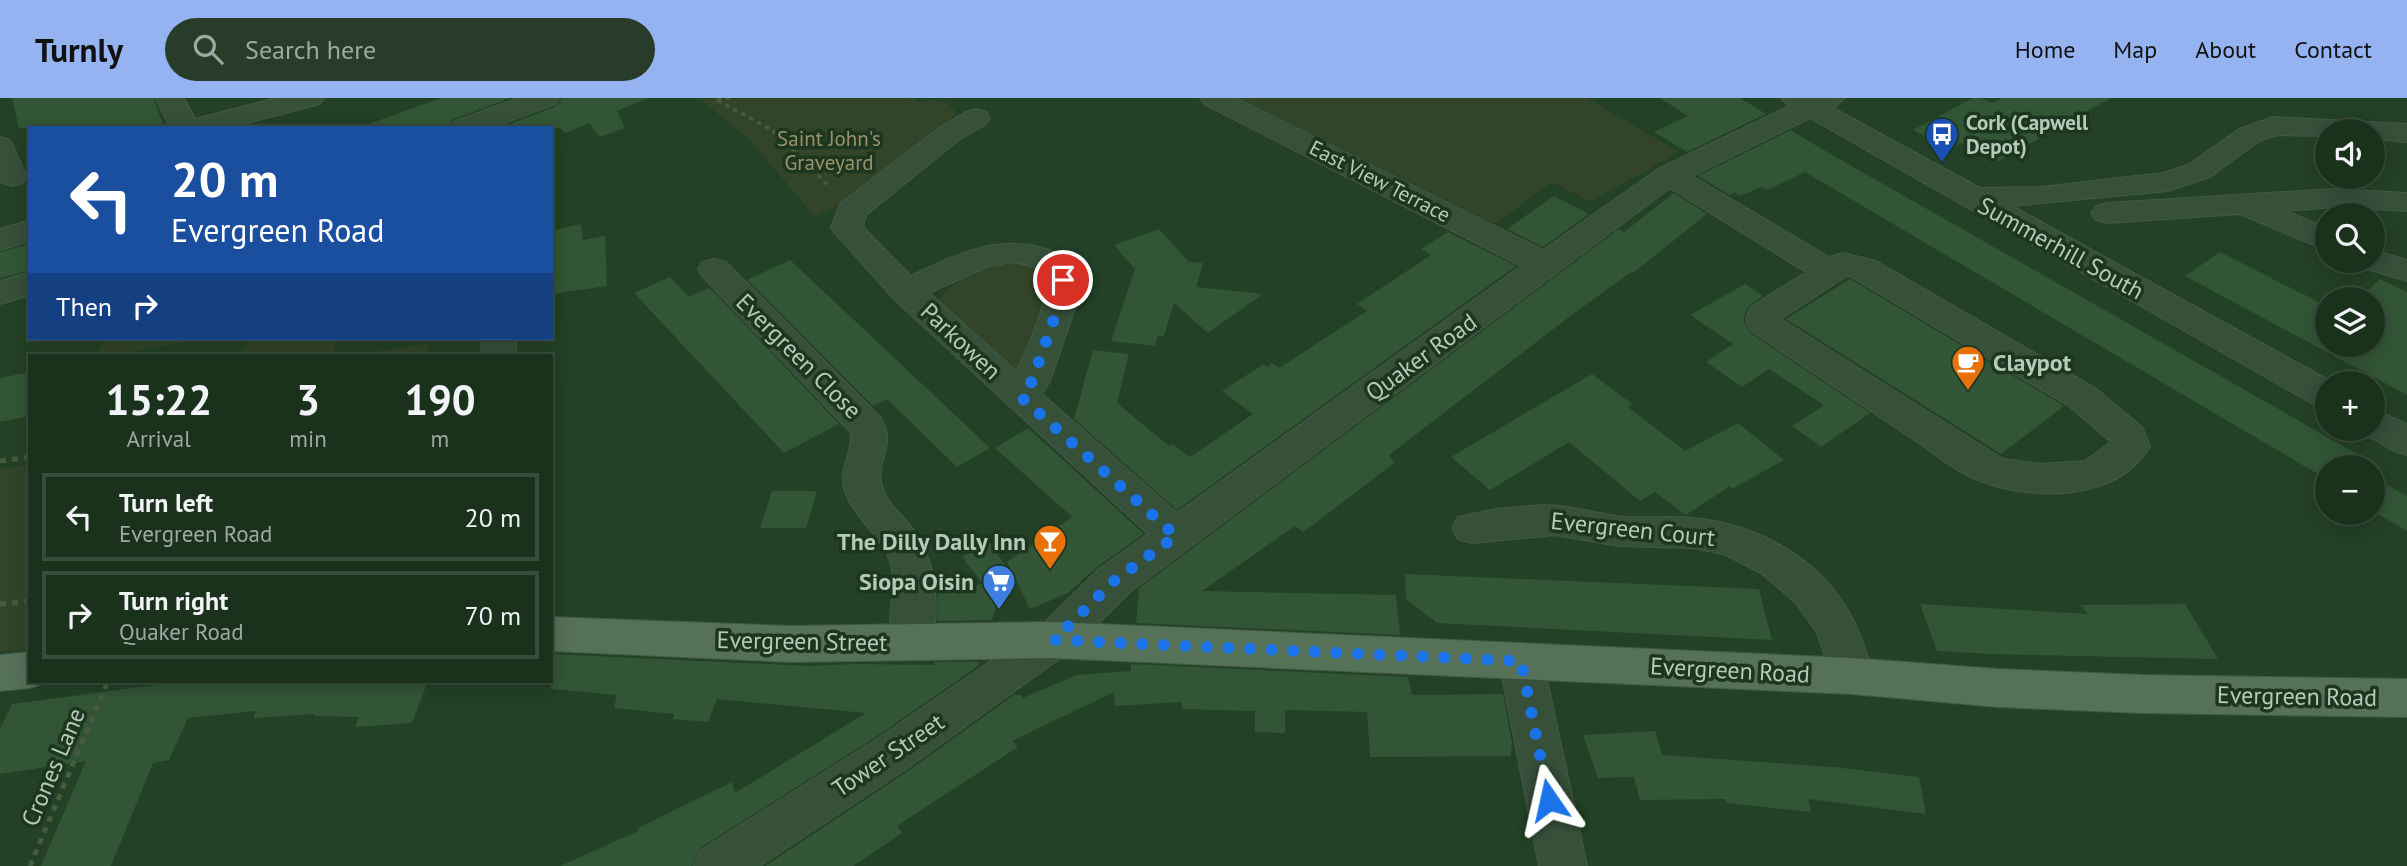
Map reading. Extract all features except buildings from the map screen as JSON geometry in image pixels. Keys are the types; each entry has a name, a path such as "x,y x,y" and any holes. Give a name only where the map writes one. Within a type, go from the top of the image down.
{"main road":[{"name":"Evergreen Street","path":"553,634 792,644 1054,640"},
{"name":"Evergreen Road","path":"1054,640 1852,676 1998,688 2142,694 2407,698"},
{"path":"0,673 28,670"}],"street":[{"path":"200,126 310,98"},
{"path":"474,126 514,119 545,98"},
{"path":"906,291 849,231 848,218 851,211 948,134 982,123 952,98"},
{"name":"East View Terrace","path":"1214,98 1546,265"},
{"name":"Quaker Road","path":"1054,640 1115,580 1669,175 1812,101"},
{"name":"Summerhill South","path":"1812,101 1972,198 2315,389"},
{"path":"1972,198 2041,196 2168,182 2199,171 2249,135 2273,126 2407,133"},
{"path":"0,146 12,177"},
{"path":"1669,175 1830,272"},
{"path":"2011,220 2344,198 2407,202"},
{"path":"2244,204 2315,235"},
{"path":"0,240 28,231"},
{"name":"Parkowen","path":"1021,397 1032,381 1064,291 1063,280 1054,266 1027,253 997,252 906,291 1021,397 1176,536"},
{"path":"1843,263 1864,268 2082,397 2122,430 2129,437 2132,446 2098,472 2080,476 2014,478 1997,475 1763,323 1763,315 1830,272 1843,263"},
{"path":"2385,264 2407,271"},
{"name":"Evergreen Close","path":"714,269 868,427 872,435 871,444 861,468 861,477 866,496 910,558 911,642"},
{"path":"0,293 28,284"},
{"path":"2385,429 2407,441"},
{"name":"Evergreen Court","path":"1472,528 1544,520 1570,521 1620,531 1718,536 1741,543 1787,571 1823,606 1836,628 1852,676"},
{"name":"Tower Street","path":"719,866 890,755 1054,640"},
{"path":"1521,661 1563,866"}],"path":[{"path":"709,98 730,98"},
{"path":"715,99 772,130 821,175 830,185 834,196"},
{"path":"0,461 28,457"},
{"path":"0,604 28,601"},
{"name":"Crones Lane","path":"30,866 107,683"}],"green space":[{"name":"Saint John's Graveyard","path":"913,98 918,102 944,102 956,113 949,122 849,201 814,216 750,140 700,99"},
{"path":"1239,98 1587,98 1679,152 1590,202 1552,182 1495,224"},
{"path":"1018,262 1037,268 1047,285 1029,354 1017,375 942,310 939,300 954,285 974,273 996,265"},
{"path":"103,340 200,340 119,354 98,354"},
{"path":"249,340 338,340 332,354 240,354"},
{"path":"429,343 428,354 361,354"},
{"path":"28,465 28,649 0,652 0,469"}],"place":[{"name":"Cork (Capwell Depot)","path":"1942,164"},
{"name":"Claypot","path":"1968,392"},
{"name":"The Dilly Dally Inn","path":"1050,571"},
{"name":"Siopa Oisin","path":"999,611"}],"route":[{"path":"1063,280 1064,291 1032,381 1021,397 1176,536 1115,580 1054,640 1521,661 1549,800"}]}
